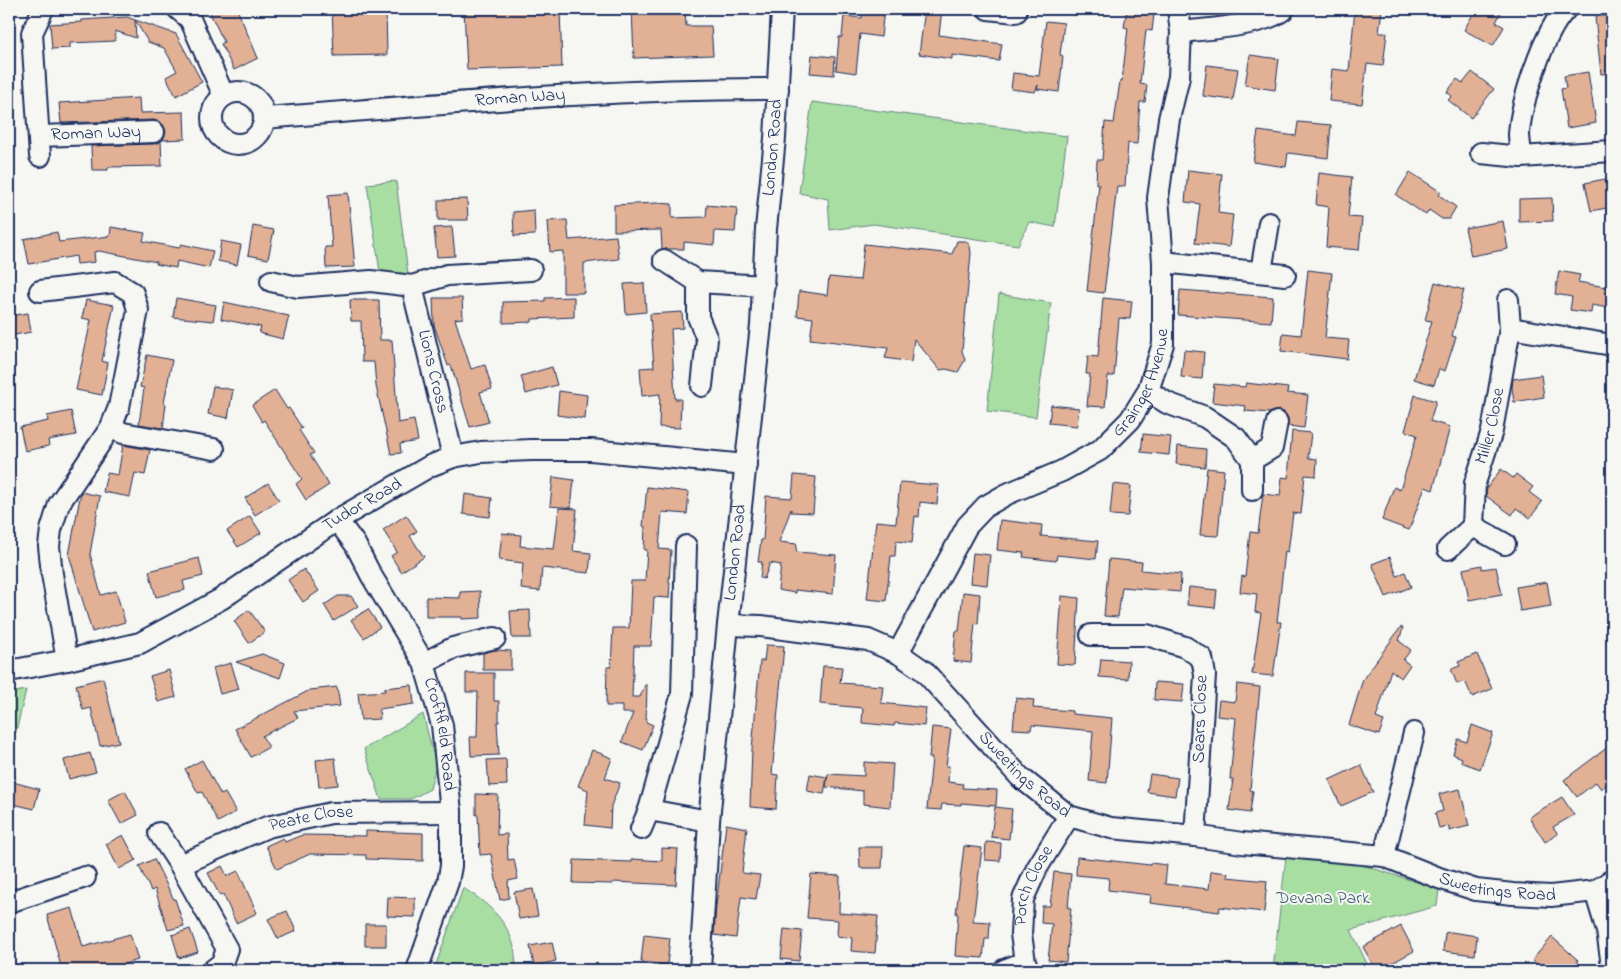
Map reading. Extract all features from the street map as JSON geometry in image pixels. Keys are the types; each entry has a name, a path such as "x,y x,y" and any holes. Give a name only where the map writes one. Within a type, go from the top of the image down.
{"street":[{"name":"Roman Way","path":"40,156 32,33 44,9"},
{"path":"178,9 190,19 224,96"},
{"name":"London Road","path":"700,970 709,821 728,624 761,325 766,229 775,138 782,9"},
{"path":"988,9 1016,12"},
{"name":"Grainger Avenue","path":"898,653 967,526 986,506 1007,494 1062,470 1100,450 1130,420 1148,391 1163,344 1162,262 1158,198 1169,119 1179,77 1181,32 1178,9"},
{"path":"1181,32 1239,25 1278,14 1284,9"},
{"path":"1522,157 1520,134 1528,84 1556,12"},
{"name":"Roman Way","path":"264,118 603,94 778,89"},
{"path":"233,92 240,92 249,94 256,99 262,108 264,118 261,132 253,140 239,144 224,140 213,127 212,116 218,102 224,96 233,92"},
{"name":"Roman Way","path":"40,136 154,132"},
{"path":"1481,154 1522,157 1612,151"},
{"path":"1261,272 1269,223"},
{"path":"664,260 698,282 764,286"},
{"path":"1162,262 1285,275"},
{"path":"271,281 298,287 371,282 412,286 446,275 531,270"},
{"path":"40,291 115,282 133,293 138,310 119,407 111,427 59,504 51,530 49,546 52,574 67,660"},
{"path":"698,282 698,317 707,339 702,386"},
{"name":"Lions Cross","path":"412,286 453,457"},
{"name":"Miller Close","path":"1473,526 1475,482 1492,431 1510,328 1508,300"},
{"path":"1510,328 1612,345"},
{"path":"1148,391 1167,403 1205,417 1236,438 1252,460 1252,490"},
{"path":"1252,460 1272,448 1277,422"},
{"path":"111,427 123,433 214,449"},
{"name":"Tudor Road","path":"9,671 140,643 221,599 337,520 430,466 453,457 481,452 591,450 746,465"},
{"name":"Croftfield Road","path":"337,520 355,544 371,575 424,663 442,726 451,812 451,866 448,882 417,970"},
{"path":"1448,548 1473,526 1505,544"},
{"path":"641,829 649,810 682,694 686,546"},
{"name":"Sweetings Road","path":"728,624 761,626 868,640 898,653 924,671 1020,777 1069,816 1111,828 1195,836 1242,843 1384,856 1439,878 1476,890 1551,896 1604,886"},
{"name":"Sears Close","path":"1091,635 1147,636 1186,647 1202,658 1205,676 1195,836"},
{"path":"424,663 453,648 495,638"},
{"path":"1384,856 1414,734"},
{"path":"649,810 709,821"},
{"name":"Peate Close","path":"180,864 266,827 330,813 451,812"},
{"name":"Porch Close","path":"1004,970 1027,966 1021,934 1024,900 1037,868 1069,816"},
{"path":"159,833 180,864 227,949 222,963 212,970"},
{"path":"9,902 85,877"},
{"path":"1604,886 1607,932 1612,965"}],"green space":[{"path":"812,102 1067,136 1055,227 1029,222 1018,245 874,224 830,230 828,199 799,193"},
{"path":"396,181 408,274 380,272 367,184"},
{"path":"999,294 1051,303 1036,417 987,411"},
{"path":"26,690 16,732 9,730 9,693"},
{"path":"423,714 436,765 430,789 411,799 381,799 364,749"},
{"name":"Devana Park","path":"1286,857 1343,859 1439,889 1437,906 1351,930 1370,970 1273,970"},
{"path":"463,888 480,899 501,920 511,937 514,947 516,970 434,970"}],"building":[{"path":"208,9 237,9 258,58 234,70 221,44 224,42"},
{"path":"332,9 386,9 387,55 334,56"},
{"path":"464,9 560,9 562,67 467,70"},
{"path":"632,9 685,9 686,26 711,26 713,55 634,58"},
{"path":"863,9 884,9 881,37 860,34 856,73 836,70 839,37 842,37 844,16 862,18"},
{"path":"925,9 942,9 939,35 1002,44 999,61 952,55 952,59 919,54"},
{"path":"1127,9 1154,14 1152,31 1146,30 1140,84 1147,85 1145,102 1140,102 1137,144 1128,143 1125,186 1117,186 1104,293 1087,291 1099,184 1096,184 1097,160 1102,160 1105,122 1114,123 1120,81 1122,81 1128,28 1124,27"},
{"path":"1355,9 1382,9 1379,33 1387,33 1383,66 1367,64 1362,104 1329,101 1332,69 1349,71"},
{"path":"1476,9 1503,9 1496,22 1504,27 1493,46 1464,30"},
{"path":"1612,15 1612,73 1601,74 1595,17"},
{"path":"127,17 135,20 136,38 115,31 115,41 70,43 70,48 52,49 50,24"},
{"path":"135,20 176,34 202,82 176,96 166,77 177,71 164,48 148,42"},
{"path":"1046,21 1064,23 1060,55 1063,56 1059,92 1037,89 1038,85 1035,92 1011,89 1013,73 1039,76"},
{"path":"812,55 835,57 834,75 810,73"},
{"path":"1250,55 1279,59 1275,90 1245,85"},
{"path":"1207,65 1238,69 1233,100 1203,96"},
{"path":"1472,72 1494,89 1471,118 1448,100 1452,96 1447,92 1457,79 1463,83"},
{"path":"1588,72 1596,123 1567,128 1561,89 1566,88 1564,76"},
{"path":"139,98 140,113 184,112 185,139 162,140 166,132 164,126 154,120 61,123 59,103"},
{"path":"1298,122 1331,125 1328,158 1288,153 1286,167 1253,162 1258,131 1296,136"},
{"path":"161,141 162,166 108,167 108,170 92,170 91,146 154,144"},
{"path":"1188,170 1222,174 1218,213 1233,215 1229,247 1195,243 1200,204 1185,202"},
{"path":"1410,172 1441,192 1439,195 1456,207 1449,219 1442,219 1429,210 1426,215 1396,195"},
{"path":"1319,173 1352,177 1348,217 1362,218 1359,250 1326,247 1329,207 1316,205"},
{"path":"1605,179 1606,183 1612,181 1612,207 1591,211 1585,183"},
{"path":"348,193 355,267 326,268 325,247 332,247 328,195"},
{"path":"1552,198 1553,221 1519,222 1519,199"},
{"path":"467,199 468,220 438,220 438,200"},
{"path":"672,204 672,218 706,217 707,205 737,208 735,232 715,231 714,245 684,242 684,249 662,249 661,230 614,231 614,205"},
{"path":"534,210 535,235 514,236 513,212"},
{"path":"567,220 569,240 616,236 619,259 584,263 584,293 563,293 563,251 550,252 548,221"},
{"path":"1503,221 1508,249 1471,256 1465,228"},
{"path":"253,226 274,230 268,259 248,255"},
{"path":"111,227 145,233 143,241 179,248 181,244 213,251 209,268 177,261 176,268 156,264 157,262 99,251 94,252 95,262 77,264 76,256 29,264 24,239 57,232 59,242 110,236"},
{"path":"452,227 455,256 437,257 434,228"},
{"path":"221,241 241,245 237,265 218,261"},
{"path":"957,241 966,241 970,246 971,253 962,351 965,360 958,372 946,369 940,370 914,339 911,362 885,358 888,348 810,339 813,318 797,316 799,291 827,295 829,277 860,280 864,244 952,254"},
{"path":"1308,270 1332,273 1325,338 1349,340 1347,359 1281,351 1283,333 1301,335"},
{"path":"1559,271 1580,275 1578,282 1611,288 1608,308 1592,305 1591,313 1570,310 1572,297 1555,294"},
{"path":"1435,282 1464,290 1452,336 1456,337 1445,371 1439,369 1434,385 1414,379 1432,321 1425,320"},
{"path":"644,283 646,312 626,314 624,284"},
{"path":"1180,290 1273,297 1271,322 1178,315"},
{"path":"574,297 574,317 532,319 532,322 503,323 503,302 545,301 545,298"},
{"path":"176,298 216,305 213,321 173,317"},
{"path":"433,298 462,298 463,318 455,319 471,369 485,365 492,389 480,392 489,422 470,427 451,365 448,366 434,325"},
{"path":"1103,298 1132,301 1130,319 1119,318 1114,376 1108,376 1105,407 1087,406 1090,374 1086,374 1088,356 1098,357"},
{"path":"86,300 114,305 102,361 108,363 102,395 76,390 91,320 82,318"},
{"path":"350,300 379,300 380,340 392,340 398,423 414,420 418,441 400,444 401,453 391,454 376,386 374,362 362,362 361,321 351,321"},
{"path":"224,302 289,316 283,339 259,333 261,327 221,319"},
{"path":"682,312 683,328 671,329 675,399 681,399 680,428 659,427 660,394 642,396 640,368 654,367 650,314"},
{"path":"28,313 31,332 9,336 9,316"},
{"path":"1184,350 1204,352 1202,379 1181,377"},
{"path":"147,355 172,360 164,403 166,404 163,428 139,424 144,388 140,387"},
{"path":"552,367 557,385 526,394 521,376"},
{"path":"1541,375 1544,397 1514,402 1513,379"},
{"path":"1246,383 1288,388 1287,393 1308,395 1304,428 1288,426 1288,418 1280,410 1270,413 1245,411 1246,406 1212,402 1214,384 1245,387"},
{"path":"213,386 233,390 228,418 208,414"},
{"path":"275,390 302,428 299,430 314,453 310,455 329,485 306,500 296,484 302,479 264,420 262,422 252,405"},
{"path":"559,391 587,395 585,419 557,415"},
{"path":"1415,395 1436,401 1430,421 1450,427 1433,490 1425,487 1409,530 1382,520 1394,487 1400,490 1417,435 1405,431"},
{"path":"1051,405 1079,408 1077,426 1049,423"},
{"path":"71,411 76,435 48,440 49,446 25,451 20,427 48,421 47,416"},
{"path":"1292,431 1311,433 1308,458 1317,459 1316,476 1305,475 1301,514 1293,513 1288,552 1285,551 1277,622 1281,622 1273,676 1252,674 1261,613 1255,612 1257,594 1240,592 1242,576 1245,577 1250,532 1258,533 1263,494 1280,496 1282,477 1288,478"},
{"path":"1143,434 1171,437 1169,455 1141,452"},
{"path":"123,445 150,450 145,475 135,473 130,497 103,492 107,473 118,475"},
{"path":"1178,446 1206,449 1205,467 1176,464"},
{"path":"1207,468 1224,470 1218,536 1200,535"},
{"path":"1501,469 1513,478 1516,474 1533,487 1529,492 1542,502 1530,518 1516,508 1512,515 1486,496 1487,488"},
{"path":"794,475 816,477 813,513 791,512 791,509 779,542 797,544 796,552 836,555 833,594 795,590 795,593 778,590 781,565 770,563 764,579 760,578 762,562 758,562 761,540 763,540 766,496 792,498"},
{"path":"553,477 574,480 571,508 550,506"},
{"path":"900,482 939,485 937,504 920,502 919,517 915,516 912,543 896,541 895,556 891,556 886,601 867,599 876,521 896,523"},
{"path":"268,483 279,500 255,515 245,498"},
{"path":"1113,484 1131,486 1128,516 1110,515"},
{"path":"647,487 689,492 687,514 662,512 659,549 671,550 669,598 654,597 651,646 634,646 632,697 640,697 645,685 647,685 646,722 653,725 643,750 622,742 633,713 622,713 622,706 606,706 607,667 611,667 613,628 629,628 631,581 645,581 647,550 644,550 645,527 643,526"},
{"path":"81,492 100,496 90,554 101,595 116,591 125,622 92,632 69,555"},
{"path":"465,494 492,498 490,517 463,514"},
{"path":"559,508 577,509 573,551 591,553 589,573 542,568 540,591 521,589 523,563 499,560 502,533 521,535 520,546 554,549"},
{"path":"406,515 417,531 410,536 424,557 401,572 391,556 397,552 383,530"},
{"path":"250,516 261,533 238,547 227,531"},
{"path":"1000,520 1042,525 1041,536 1098,541 1096,559 1057,555 1056,561 1023,557 1024,553 997,550"},
{"path":"973,553 990,555 987,585 970,583"},
{"path":"1390,557 1397,576 1405,572 1411,587 1386,597 1372,564"},
{"path":"199,558 203,576 183,581 185,590 156,597 149,571"},
{"path":"1109,559 1142,562 1141,570 1181,574 1180,592 1122,587 1118,617 1104,616"},
{"path":"1482,565 1482,569 1496,567 1502,594 1469,600 1463,569"},
{"path":"304,569 319,591 303,602 288,580"},
{"path":"1547,582 1551,606 1520,611 1516,587"},
{"path":"1189,587 1217,590 1215,608 1187,605"},
{"path":"480,591 481,618 426,617 426,597 460,598 460,592"},
{"path":"963,592 980,594 978,624 975,623 971,663 953,661 956,631 959,631"},
{"path":"338,596 351,596 358,606 334,621 324,605"},
{"path":"1062,596 1079,598 1075,665 1057,664"},
{"path":"368,609 380,627 364,638 351,620"},
{"path":"249,610 265,632 249,643 234,621"},
{"path":"530,610 531,638 512,638 510,611"},
{"path":"1401,627 1403,628 1399,641 1411,650 1403,660 1410,665 1401,678 1391,670 1376,718 1384,721 1379,735 1349,725 1363,679"},
{"path":"766,645 784,646 772,774 778,775 776,809 750,807 752,749 760,661 764,661"},
{"path":"495,650 511,651 511,670 483,670 483,653"},
{"path":"262,654 285,663 280,678 236,662"},
{"path":"1477,654 1492,689 1472,697 1465,681 1457,684 1451,669 1460,666 1458,662"},
{"path":"1101,659 1129,661 1128,679 1099,677"},
{"path":"231,663 239,689 220,694 213,668"},
{"path":"823,666 842,667 840,683 883,686 881,703 926,708 924,726 895,723 894,726 862,723 863,708 820,704"},
{"path":"169,670 176,697 158,702 150,676"},
{"path":"466,673 494,673 494,701 499,701 499,722 497,722 499,755 471,756 470,737 477,737 478,692 466,692"},
{"path":"103,678 119,742 100,746 91,708 83,710 76,685"},
{"path":"1155,682 1184,684 1182,702 1154,700"},
{"path":"1237,684 1260,687 1250,790 1253,791 1250,813 1229,810 1233,779 1230,779 1236,718 1217,716 1219,700 1235,702"},
{"path":"412,685 414,704 379,709 380,719 361,720 358,693 385,691 384,688"},
{"path":"337,687 340,706 294,711 298,718 262,736 269,747 251,757 235,729 310,690"},
{"path":"1016,698 1034,700 1033,708 1072,711 1072,714 1112,718 1107,783 1089,781 1093,731 1032,725 1031,730 1013,729"},
{"path":"1472,725 1493,733 1480,769 1461,762 1462,758 1453,754 1458,739 1467,742"},
{"path":"932,727 951,729 946,766 949,766 948,782 963,784 962,788 997,790 996,806 961,803 961,805 942,804 941,810 927,809 932,758 929,758"},
{"path":"1612,744 1612,780 1601,789 1596,782 1577,797 1564,780"},
{"path":"592,750 612,758 605,778 620,783 611,806 610,828 585,825 588,790 578,786"},
{"path":"90,753 96,772 69,779 64,760"},
{"path":"335,758 338,785 319,787 316,760"},
{"path":"506,759 507,785 489,786 487,760"},
{"path":"202,760 221,795 225,793 236,812 218,822 202,792 198,793 185,769"},
{"path":"864,762 893,764 890,807 863,804 863,791 826,787 828,774 864,776"},
{"path":"1361,765 1373,792 1341,806 1329,780"},
{"path":"810,774 827,777 824,794 807,791"},
{"path":"1150,774 1178,778 1175,796 1147,792"},
{"path":"9,781 39,789 34,809 9,803"},
{"path":"1460,789 1469,826 1449,831 1449,826 1439,828 1435,813 1443,811 1439,794"},
{"path":"125,791 138,815 121,824 108,800"},
{"path":"476,794 498,795 497,835 507,834 508,860 514,859 518,879 508,881 509,898 500,900 491,854 480,855"},
{"path":"1562,797 1574,815 1553,827 1558,834 1545,842 1529,817"},
{"path":"995,807 1012,809 1009,839 991,837"},
{"path":"726,824 747,828 742,873 760,875 756,899 741,897 736,938 714,935"},
{"path":"366,831 423,833 423,861 366,859 366,855 310,854 277,869 266,846 283,838 285,842 302,835 366,836"},
{"path":"123,835 136,860 119,869 106,844"},
{"path":"986,842 1001,843 1000,861 985,860"},
{"path":"964,846 982,848 973,921 990,922 989,939 985,939 983,958 955,956 958,914 956,914"},
{"path":"859,847 883,847 882,868 860,868"},
{"path":"662,848 678,849 676,885 613,882 613,884 573,883 574,860 632,862 632,859 662,861"},
{"path":"1077,857 1150,865 1150,863 1167,865 1165,884 1209,889 1211,871 1228,873 1227,877 1267,881 1264,912 1220,907 1219,912 1150,903 1151,895 1108,890 1109,878 1076,875"},
{"path":"154,859 175,899 184,926 168,930 155,889 151,891 139,866"},
{"path":"222,866 227,876 238,871 257,913 236,923 223,894 220,896 208,873"},
{"path":"1054,872 1071,874 1068,908 1071,908 1066,962 1048,960 1052,924 1041,923 1042,906 1050,906"},
{"path":"811,874 840,876 839,913 878,916 875,953 851,951 852,938 837,936 838,920 807,918"},
{"path":"533,889 538,916 519,919 514,892"},
{"path":"388,897 415,898 415,917 387,916"},
{"path":"72,908 83,947 130,934 138,960 103,970 62,970 47,915"},
{"path":"287,911 296,931 278,939 268,919"},
{"path":"365,924 386,924 386,946 365,946"},
{"path":"1401,926 1414,951 1376,970 1363,947"},
{"path":"190,929 198,952 179,958 172,935"},
{"path":"784,929 802,931 799,961 781,959"},
{"path":"1451,932 1477,936 1475,955 1443,951 1445,933"},
{"path":"644,935 670,938 667,965 641,962"},
{"path":"1552,937 1579,961 1570,970 1544,970 1532,960"},
{"path":"552,942 556,961 534,966 530,946"}]}
